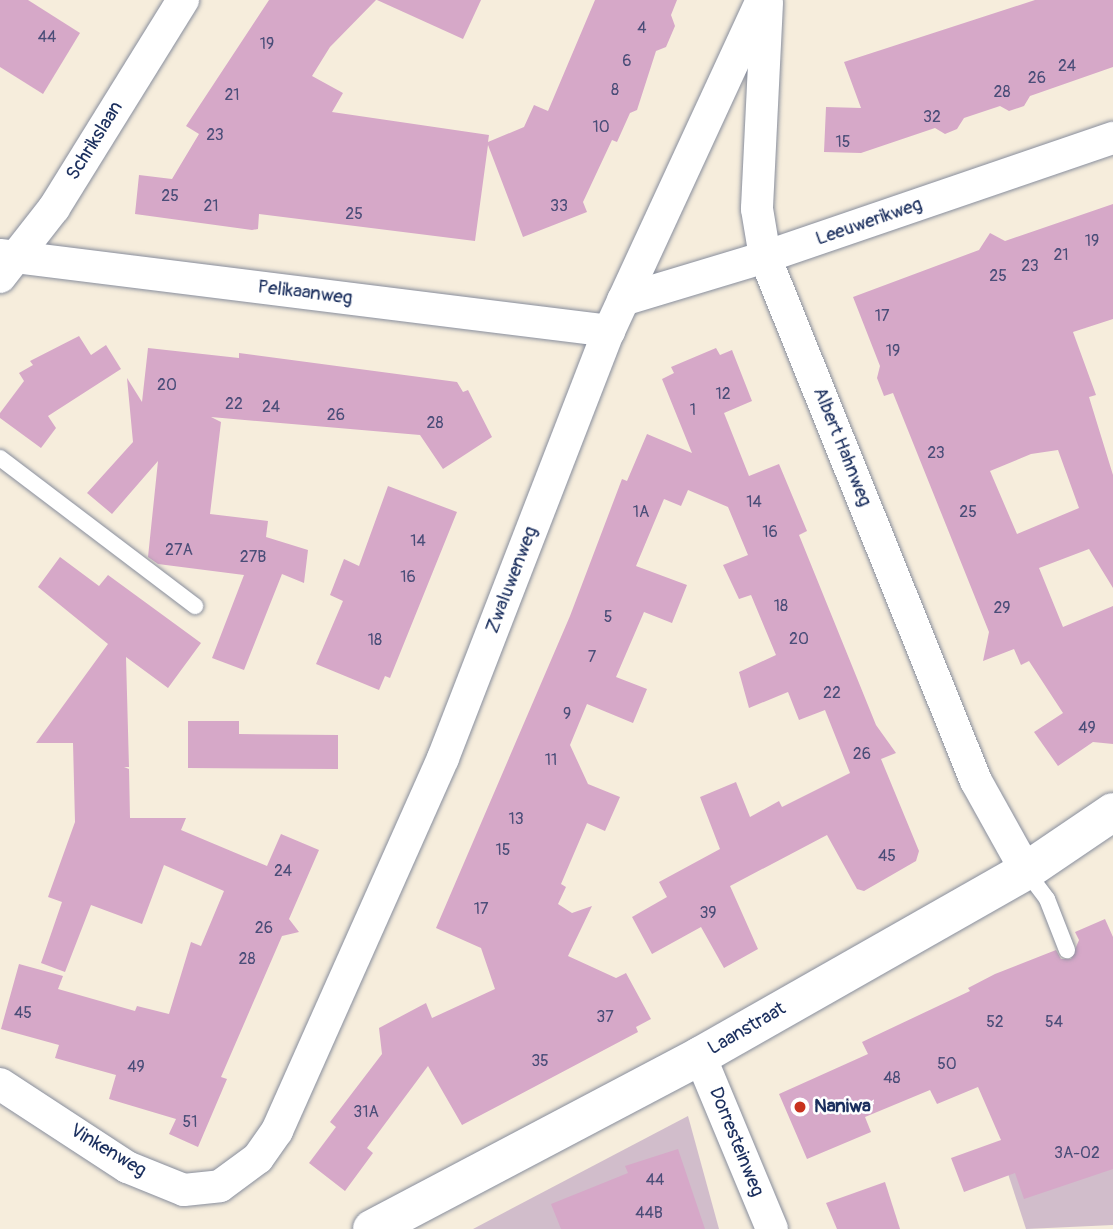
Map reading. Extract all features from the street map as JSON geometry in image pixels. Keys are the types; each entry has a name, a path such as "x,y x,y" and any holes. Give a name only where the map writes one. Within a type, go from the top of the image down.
{"street":[{"name":"Schrikslaan","path":"5,263 54,208 183,0"},
{"name":"Albert Hahnweg","path":"765,0 757,209 765,257 976,781 1026,871"},
{"name":"Zwaluwenweg","path":"258,1158 277,1131 443,758 609,331 765,0"},
{"name":"Leeuwerikweg","path":"623,300 765,257 1113,138"},
{"name":"Pelikaanweg","path":"5,263 609,331"},
{"name":"Laanstraat","path":"372,1229 699,1056 1026,871 1113,812"},
{"name":"Dorresteinweg","path":"699,1056 772,1229"},
{"name":"Vinkenweg","path":"0,1084 127,1167 184,1190 220,1185 258,1158"}],"lane":[{"path":"0,458 195,606"},
{"path":"1026,871 1047,899 1068,950"}],"shaded area":[{"path":"1113,1108 1113,1225 1026,1229 998,1143"},
{"path":"688,1116 719,1229 473,1229"}],"building":[{"path":"0,0 28,0 80,33 43,94 0,67"},
{"path":"269,0 376,0 330,47 312,76 343,93 332,112 489,135 488,142 524,127 534,105 548,111 595,0 677,0 671,15 675,26 666,47 656,51 637,110 630,113 617,142 612,140 583,202 587,212 523,237 488,145 475,241 259,214 258,229 252,230 135,214 139,175 172,179 199,134 186,126"},
{"path":"377,0 481,0 463,39"},
{"path":"1035,0 1113,0 1113,67 1030,96 1024,106 1009,111 1000,106 964,118 957,129 945,134 935,128 861,153 824,152 826,107 861,108 844,62"},
{"path":"1113,204 1113,319 1073,332 1096,395 1089,397 1113,475 1113,588 1089,549 1039,568 1063,627 1113,606 1113,744 1093,742 1058,766 1034,732 1063,713 1029,661 1021,665 1014,649 983,661 989,632 893,393 884,396 877,378 880,366 853,297 979,250 990,233 1005,241","holes":["1058,450 1079,508 1017,534 990,471 1031,454"]},
{"path":"79,336 91,355 106,345 121,369 48,416 56,428 41,448 0,418 0,413 24,381 19,373 33,365 30,361"},
{"path":"148,348 239,358 239,353 457,382 463,392 468,390 492,437 443,469 420,435 211,417 221,422 210,514 268,521 266,537 308,550 304,583 282,574 244,670 212,658 244,575 158,564 148,557 158,461 112,514 87,493 133,442 127,378 142,402"},
{"path":"716,348 720,355 732,350 752,401 724,413 749,476 779,464 807,531 799,535 876,725 896,753 881,759 919,851 916,861 864,891 857,889 827,835 730,886 758,949 724,968 701,927 652,954 632,917 667,897 659,882 720,849 700,797 736,782 750,817 779,801 782,807 850,773 825,710 799,720 788,692 749,708 739,672 776,655 751,595 739,599 723,565 748,555 728,507 688,490 681,506 664,499 636,566 687,585 672,623 644,612 616,677 647,689 633,723 587,704 570,745 588,784 620,797 605,831 587,823 561,884 566,887 558,904 572,913 592,906 568,956 616,978 626,973 651,1019 636,1027 638,1032 462,1125 428,1066 367,1148 373,1153 345,1191 309,1163 336,1127 330,1122 382,1054 379,1028 426,1003 432,1018 495,989 481,948 436,928 570,616 622,479 627,481 647,434 692,453 662,379 674,373 671,367"},
{"path":"388,486 457,512 390,678 385,676 379,690 316,664 343,601 330,595 344,559 359,566"},
{"path":"60,557 99,586 108,575 201,643 168,688 126,657 129,767 124,767 129,769 130,818 186,818 181,830 267,866 281,834 319,850 289,919 299,932 282,936 221,1077 227,1079 198,1147 169,1134 176,1119 109,1099 116,1075 55,1058 59,1045 1,1029 19,964 63,976 58,989 135,1011 137,1006 169,1014 191,942 201,946 224,891 164,865 142,924 91,905 65,972 41,963 62,902 48,897 75,822 73,743 36,743 108,644 38,587"},
{"path":"188,721 239,721 239,734 338,735 338,769 188,768"},
{"path":"1105,919 1113,937 1113,1169 1024,1199 1015,1173 964,1192 951,1158 1001,1140 978,1087 937,1104 930,1090 865,1117 871,1132 807,1159 779,1094 868,1054 862,1042 970,991 968,988 995,974 1056,950 1061,959 1071,959 1079,940 1075,932"},
{"path":"678,1149 705,1229 561,1229 551,1204 628,1173 625,1166"},
{"path":"885,1182 900,1229 837,1229 826,1203"}],"place":[{"name":"Naniwa","path":"800,1107"}]}
